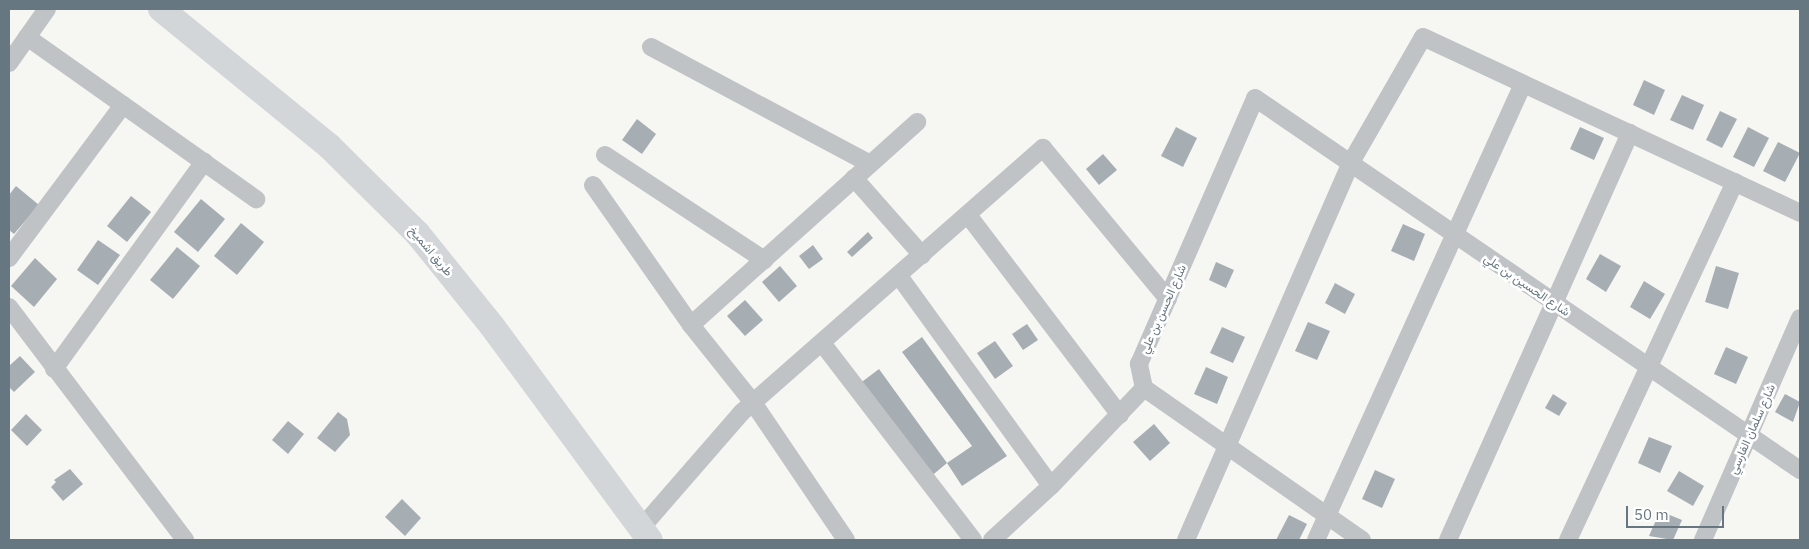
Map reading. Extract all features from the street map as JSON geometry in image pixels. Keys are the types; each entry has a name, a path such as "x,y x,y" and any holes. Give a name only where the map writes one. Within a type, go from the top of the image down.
{"highway":[{"name":"طريق اشميخ","path":"161,9 329,146 417,233 492,326 646,534"}],"street":[{"path":"9,63 47,9"},
{"path":"27,37 256,199"},
{"path":"1186,540 1350,164 1423,37 1800,213"},
{"path":"651,47 870,164"},
{"path":"1316,540 1453,234 1523,84"},
{"name":"شارع الحسين بن علي","path":"1255,98 1800,470"},
{"name":"شارع الحسن بن علي","path":"1144,388 1138,364 1255,98"},
{"path":"9,258 123,104"},
{"path":"691,325 917,122"},
{"path":"1448,540 1630,133"},
{"path":"646,534 734,421 1043,148 1168,299"},
{"path":"605,155 764,260"},
{"path":"54,369 204,162"},
{"path":"854,178 922,256"},
{"path":"1568,540 1735,182"},
{"path":"593,185 691,325 754,404 846,540"},
{"path":"968,215 1120,415"},
{"path":"899,276 1051,486"},
{"path":"9,308 185,540"},
{"name":"شارع سلمان الفارسي","path":"1703,540 1800,318"},
{"path":"822,343 973,540"},
{"path":"992,540 1051,486 1144,388 1362,540"}],"building":[{"path":"1644,80 1665,90 1654,115 1633,105"},
{"path":"1682,95 1704,105 1693,130 1670,120"},
{"path":"1720,111 1737,119 1722,148 1706,140"},
{"path":"637,119 656,134 642,154 622,140"},
{"path":"1176,127 1197,138 1183,167 1161,156"},
{"path":"1580,127 1604,138 1594,160 1570,149"},
{"path":"1748,127 1769,138 1754,167 1733,157"},
{"path":"1778,142 1800,153 1785,182 1763,171"},
{"path":"1103,154 1117,170 1099,185 1086,169"},
{"path":"16,186 39,205 14,234 9,230 9,195"},
{"path":"131,196 151,212 127,242 107,226"},
{"path":"201,199 225,219 198,252 174,232"},
{"path":"241,223 264,242 237,275 214,256"},
{"path":"1403,224 1425,234 1414,261 1391,251"},
{"path":"868,232 873,238 852,257 847,252"},
{"path":"98,240 120,255 98,285 77,270"},
{"path":"813,245 823,259 809,269 799,256"},
{"path":"177,247 200,266 173,299 150,280"},
{"path":"1600,254 1621,266 1606,292 1586,279"},
{"path":"35,258 57,279 34,307 11,286"},
{"path":"1216,262 1234,270 1226,288 1209,280"},
{"path":"780,266 797,286 779,302 762,282"},
{"path":"1716,266 1739,273 1728,309 1705,302"},
{"path":"1644,281 1665,294 1650,319 1630,307"},
{"path":"1335,283 1355,294 1345,314 1325,303"},
{"path":"745,300 763,320 745,336 727,316"},
{"path":"1308,322 1330,331 1317,360 1295,351"},
{"path":"1027,324 1038,340 1023,350 1012,334"},
{"path":"1222,327 1245,337 1233,363 1210,353"},
{"path":"922,337 1007,456 962,486 947,463 972,446 902,352"},
{"path":"995,341 1013,366 995,379 977,353"},
{"path":"1726,347 1748,357 1736,384 1714,374"},
{"path":"20,356 35,372 14,392 9,387 9,366"},
{"path":"1206,367 1228,377 1217,404 1194,394"},
{"path":"879,369 947,463 929,478 859,384"},
{"path":"1553,394 1567,403 1559,416 1545,408"},
{"path":"1785,394 1800,402 1793,422 1775,412"},
{"path":"338,412 347,419 350,435 335,452 317,438"},
{"path":"26,414 42,430 27,446 11,430"},
{"path":"288,421 304,434 288,454 272,440"},
{"path":"1154,424 1170,443 1150,461 1133,442"},
{"path":"1649,437 1672,446 1660,473 1638,463"},
{"path":"70,469 83,484 63,501 51,487 56,482 54,480"},
{"path":"1375,470 1395,479 1382,508 1362,499"},
{"path":"1679,471 1704,486 1693,506 1667,491"},
{"path":"402,499 421,518 405,536 385,517"},
{"path":"1660,511 1682,520 1673,540 1649,536"},
{"path":"1289,515 1307,524 1299,540 1276,540"}]}
